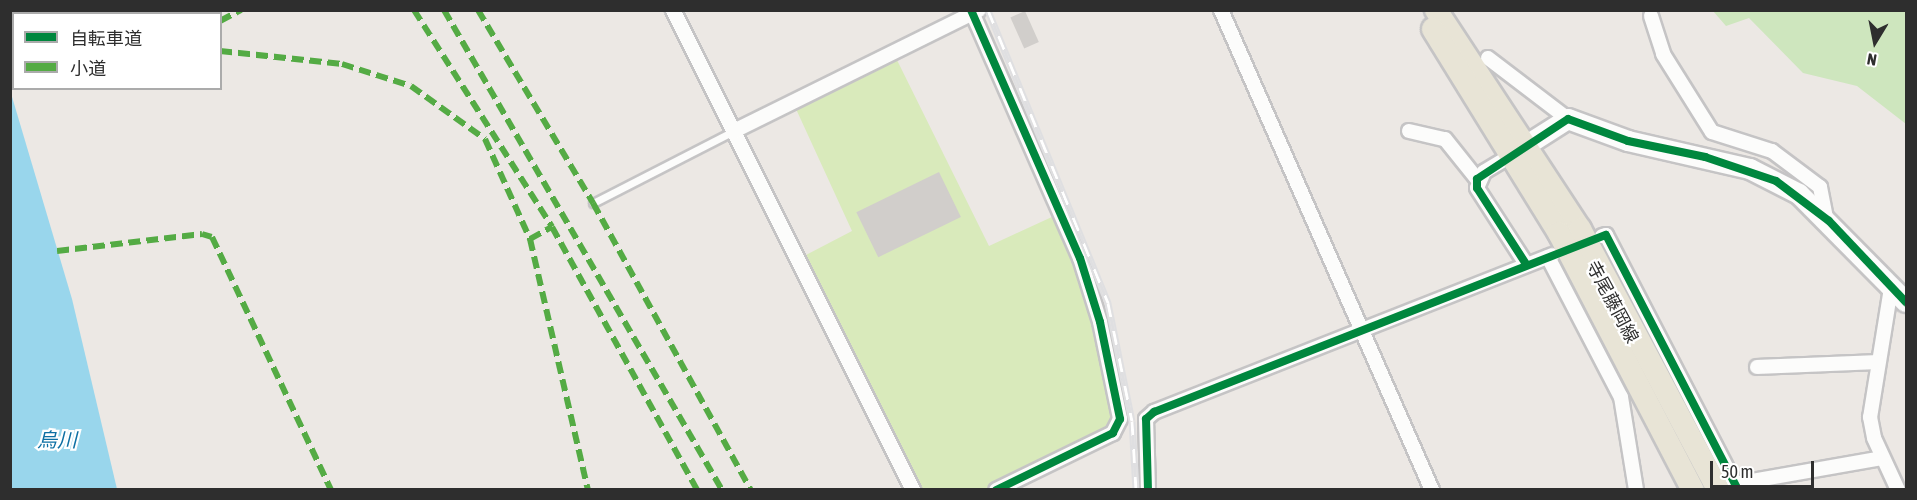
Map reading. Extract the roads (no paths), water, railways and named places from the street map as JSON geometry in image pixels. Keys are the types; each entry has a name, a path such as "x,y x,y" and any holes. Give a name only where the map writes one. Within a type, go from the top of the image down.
{"main road":[{"name":"寺尾藤岡線","path":"1422,10 1520,150 1580,229 1731,488"},
{"name":"寺尾藤岡線","path":"1436,10 1520,150 1693,489"}],"street":[{"path":"673,10 913,489"},
{"path":"1221,10 1432,489"},
{"path":"734,131 975,12 1080,258 1100,321 1120,418 1113,433 996,489"},
{"path":"1651,16 1663,54 1712,132 1772,151 1820,187 1826,218"},
{"path":"1488,58 1568,119 1628,141 1750,169 1798,194 1826,218 1902,297 1878,362 1870,417 1882,458 1898,489"},
{"path":"1477,179 1568,119"},
{"path":"1409,131 1445,139 1477,179 1477,188 1526,264"},
{"path":"1602,236 1606,235 1731,488 1882,458"},
{"path":"1148,489 1146,419 1154,412 1550,256 1621,397 1636,489"},
{"path":"1757,367 1878,362"}],"lane":[{"path":"593,203 734,131"}],"water":[{"name":"烏川","path":"10,90 72,299 117,489 11,489"}],"railway":[{"path":"988,10 1108,303 1132,421 1136,490"}]}
